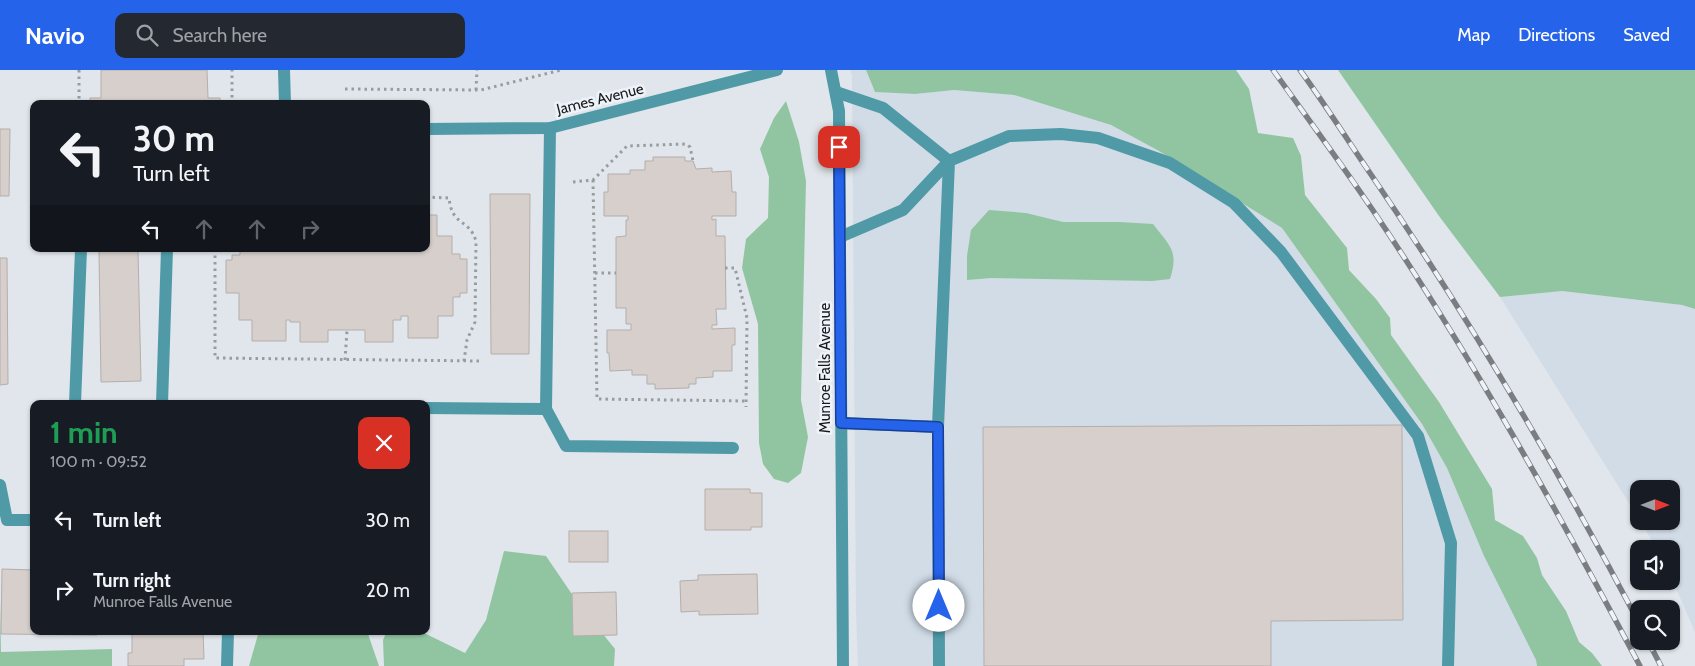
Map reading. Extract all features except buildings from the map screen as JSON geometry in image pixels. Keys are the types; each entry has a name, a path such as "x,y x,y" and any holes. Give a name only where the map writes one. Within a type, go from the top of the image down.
{"street":[{"path":"284,70 285,100"},
{"name":"James Avenue","path":"430,129 550,128 777,70"},
{"name":"Munroe Falls Avenue","path":"831,70 839,111 843,666"},
{"path":"836,92 883,108 949,161"},
{"path":"550,128 546,409 566,446 734,448"},
{"path":"840,237 903,210 949,161 1009,136 1061,134 1098,138 1170,163 1234,204 1281,252 1418,436 1451,543 1448,666"},
{"path":"939,666 938,427 949,161"},
{"path":"75,400 80,252"},
{"path":"162,400 167,252"},
{"path":"430,408 546,409"},
{"path":"841,423 938,427"},
{"path":"0,485 7,520 30,520"},
{"path":"227,666 228,635"}],"path":[{"path":"79,70 79,100"},
{"path":"232,70 232,100"},
{"path":"476,90 477,70"},
{"path":"346,89 476,90 561,70"},
{"path":"566,182 593,180 627,146 686,144 690,147 693,161"},
{"path":"593,180 597,399 746,401"},
{"path":"430,197 449,198 450,212 457,220 473,231 476,241 475,322 467,340 464,361"},
{"path":"215,252 215,358 480,362"},
{"path":"725,268 735,268 747,318 746,407"},
{"path":"595,273 616,273"},
{"path":"346,360 347,330"}],"shaded area":[{"path":"850,70 866,70 875,92 915,94 954,90 1014,95 1111,125 1159,151 1282,228 1422,424 1447,468 1484,556 1536,660 1537,666 858,666 852,76"},
{"path":"1562,291 1682,305 1695,309 1695,632 1677,590 1680,590 1680,540 1652,540 1645,530 1680,530 1680,480 1630,480 1630,505 1500,297"}],"green space":[{"path":"866,70 1236,70 1249,89 1258,133 1293,138 1301,156 1305,195 1347,248 1349,270 1376,299 1390,318 1391,335 1439,402 1492,489 1495,520 1523,536 1537,558 1542,575 1566,611 1579,642 1592,653 1602,666 1537,666 1536,660 1484,556 1447,468 1422,424 1282,228 1159,151 1111,125 1014,95 954,90 915,94 875,92"},
{"path":"1338,70 1695,70 1695,309 1682,305 1562,291 1500,297 1439,216"},
{"path":"786,101 799,142 806,181 801,400 808,437 801,473 788,483 774,479 763,464 759,443 758,324 742,268 746,239 768,218 769,177 760,149 774,118"},
{"path":"989,210 1026,213 1063,222 1153,224 1168,244 1173,255 1173,270 1170,279 1152,281 991,278 967,280 967,256 971,230"},
{"path":"504,551 546,556 578,603 615,649 614,666 384,666 383,640 385,635 428,635 465,653 486,620"},
{"path":"0,600 1,652 112,649 112,666 0,666"},
{"path":"258,635 368,635 379,666 249,666"}],"railway":[{"path":"1273,70 1372,209 1444,320 1545,491 1640,666"},
{"path":"1300,70 1408,230 1478,340 1577,508 1630,606"},
{"path":"1653,650 1661,666"}],"route":[{"path":"839,147 841,423 938,427 939,606"}]}
